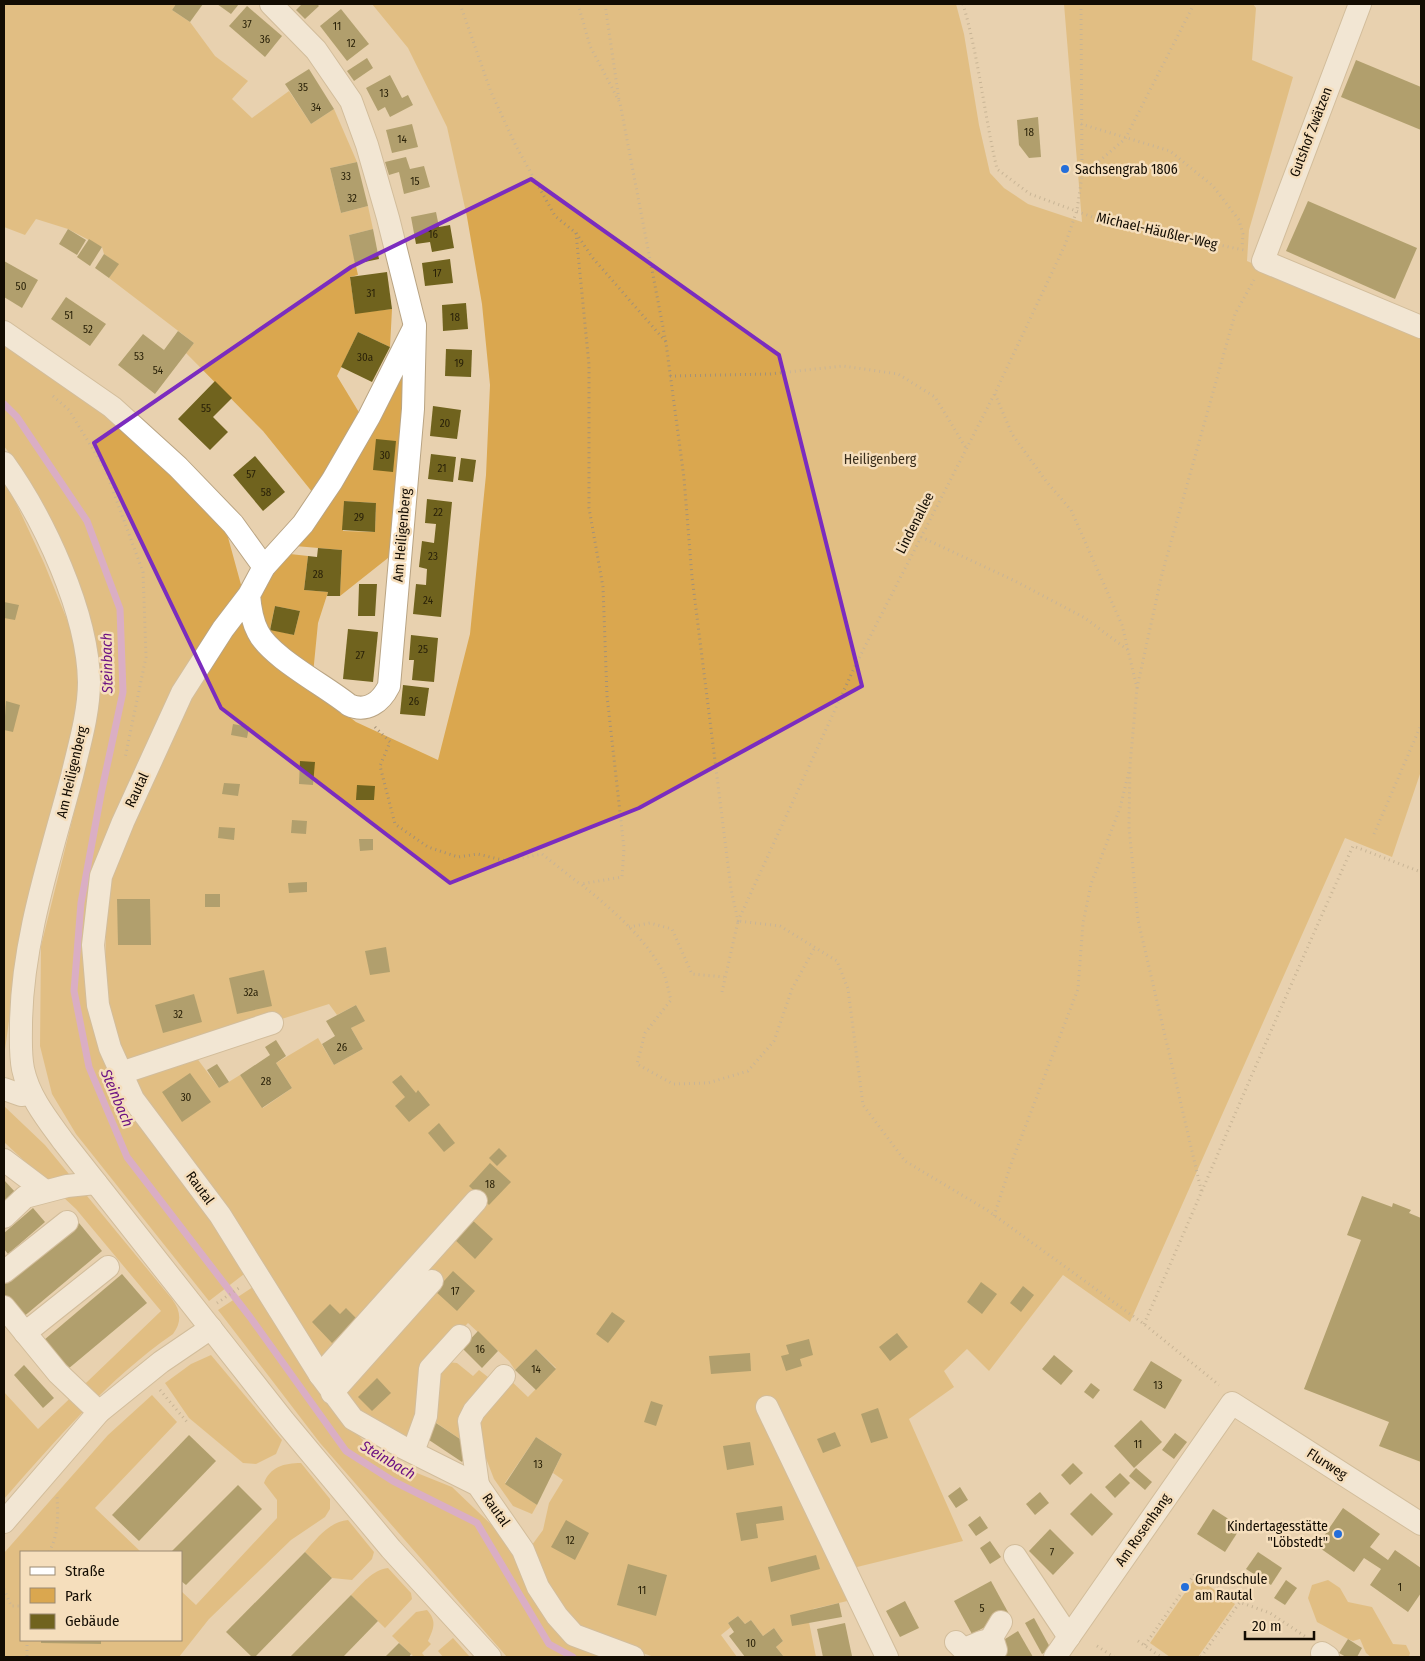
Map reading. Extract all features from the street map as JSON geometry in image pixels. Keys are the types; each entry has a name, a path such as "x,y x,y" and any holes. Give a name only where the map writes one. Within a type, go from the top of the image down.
{"street":[{"name":"Am Heiligenberg","path":"271,4 316,50 351,101 367,145 386,209 415,326 413,409 390,686 384,698 370,707 355,708"},
{"name":"Gutshof Zwätzen","path":"1263,261 1360,4"},
{"path":"1263,261 1421,327"},
{"path":"355,708 268,646 258,633 250,608 249,595 264,567 303,524 332,481 369,417 415,326"},
{"path":"4,332 112,407 178,467 233,524 264,567"},
{"name":"Am Heiligenberg","path":"4,462 58,559 84,639 89,684 82,735 28,952 21,1004 20,1051 23,1069 31,1094"},
{"name":"Rautal","path":"249,595 223,629 182,693 123,822 101,876 93,945 98,1005 110,1048 133,1099 220,1215 326,1384 353,1419 478,1485 524,1550 538,1587 557,1616 574,1635 632,1657"},
{"path":"121,1073 272,1023"},
{"path":"4,1090 21,1095 31,1094 45,1116 96,1183 284,1421 391,1549 490,1657"},
{"path":"4,1160 45,1191"},
{"path":"4,1217 25,1197 67,1186 96,1183"},
{"path":"326,1384 476,1201"},
{"path":"4,1272 67,1222"},
{"path":"25,1333 108,1266"},
{"path":"326,1384 432,1281"},
{"path":"4,1307 58,1373 99,1412"},
{"path":"4,1522 99,1412 161,1362 211,1328"},
{"path":"413,1452 426,1416 430,1369 460,1336"},
{"path":"478,1485 469,1421 474,1411 504,1376"},
{"name":"Flurweg","path":"1232,1403 1421,1524"},
{"name":"Am Rosenhang","path":"1055,1657 1232,1403"},
{"path":"767,1407 887,1657"},
{"path":"1015,1556 1069,1637"},
{"path":"956,1642 962,1648 968,1648 985,1640 993,1640"}],"path":[{"path":"460,4 483,74 516,146 555,216 576,233 592,257 666,343"},
{"path":"578,4 590,46 620,103"},
{"path":"605,4 620,103 666,343 684,478 692,577 731,889 738,922 780,926 837,961 848,989 864,1105 905,1161 994,1216 1144,1324 1225,1390 1232,1403"},
{"name":"Michael-Häußler-Weg","path":"963,4 971,29 987,126 997,169 1030,194 1106,222 1242,249 1263,261"},
{"name":"Lindenallee","path":"722,992 724,976 738,922 788,812 856,664 995,394 1065,245 1077,210 1082,176 1081,4"},
{"path":"1082,176 1125,139 1194,4"},
{"path":"1081,124 1125,139 1170,151 1212,186 1239,220 1243,234 1242,249"},
{"path":"576,233 589,365 589,508 603,587 607,696 624,848 622,877 580,884"},
{"path":"1202,1194 1138,920 1129,827 1130,766 1137,688 1162,574 1235,314 1263,261"},
{"path":"670,376 770,374 843,366 898,374 935,397 966,448"},
{"path":"47,390 69,410 105,469 144,572 146,656 125,762"},
{"path":"995,394 1012,434 1046,481 1071,510 1122,625 1137,688"},
{"path":"921,537 1015,581 1085,618 1128,650"},
{"path":"355,708 390,742 380,766 396,824 428,847 458,857 478,854 506,861 542,854 580,884 642,941 663,972 671,1000 645,1033 637,1064 673,1084 708,1083 748,1071 774,1041 792,989 815,947"},
{"path":"1374,834 1421,725"},
{"path":"994,1216 1011,1164 1078,989 1083,923 1090,884 1120,808 1130,766"},
{"path":"1144,1324 1202,1194 1271,1027 1353,846 1421,872"},
{"path":"628,927 650,923 672,930 692,974 724,976"},
{"path":"224,1298 244,1285"},
{"path":"157,1386 187,1422"},
{"path":"44,1475 57,1488 58,1522 55,1541 50,1551"},
{"path":"1145,1645 1196,1572 1240,1602 1270,1613 1313,1642 1325,1655"},
{"path":"4,1589 11,1606 20,1606"},
{"path":"1201,1657 1240,1602"},
{"path":"27,1641 27,1657"},
{"path":"1138,1641 1161,1657"},
{"path":"1096,1646 1114,1657"}],"highlighted area":[{"path":"531,179 779,355 862,686 639,808 450,883 221,708 94,443 351,267"}],"green space":[{"path":"4,4 176,4 172,10 190,22 215,56 248,81 232,99 252,118 289,91 311,124 334,109 357,162 330,168 341,213 368,206 373,229 349,235 358,275 350,277 355,313 392,309 390,347 358,332 337,376 360,414 313,493 263,431 186,353 194,343 109,278 118,264 104,254 102,247 68,229 36,219 25,235 4,227"},
{"name":"Heiligenberg","path":"372,4 956,4 964,34 979,125 990,173 1004,188 1028,204 1082,222 1064,4 1253,4 1256,8 1252,60 1293,77 1249,230 1247,261 1421,337 1421,771 1392,857 1345,838 1130,1322 1063,1275 989,1371 967,1349 944,1371 954,1387 909,1419 963,1541 853,1568 856,1599 813,1609 809,1622 816,1657 784,1657 776,1647 783,1641 774,1628 763,1636 751,1620 745,1624 738,1616 728,1623 731,1627 721,1635 737,1657 654,1657 576,1630 562,1614 529,1549 543,1530 549,1503 563,1480 553,1473 562,1454 536,1437 505,1483 537,1505 532,1514 513,1506 494,1479 475,1430 508,1378 528,1397 556,1368 536,1349 515,1370 509,1361 468,1323 427,1365 408,1445 372,1423 348,1401 131,1079 196,1057 219,1088 240,1075 263,1108 292,1088 276,1063 318,1038 334,1065 363,1049 351,1028 364,1020 356,1005 337,1015 329,1004 127,1068 110,1014 105,966 108,866 87,1008 248,1271 209,1301 76,1134 52,1094 40,1046 41,946 93,736 100,685 19,467 4,446 4,342 104,413 170,472 226,530 243,592 234,606 317,692 356,722 438,760 470,634 486,475 490,385 482,304 467,217 447,127 408,48"},
{"path":"407,371 393,554 340,596 342,550 295,546 399,373","holes":["344,501 376,503 375,532 343,531"]},
{"path":"4,477 44,563 75,639 79,683 73,734 20,942 4,1057"},
{"path":"290,554 308,556 304,590 328,592 318,623 313,674 270,638 258,598 268,577","holes":["275,606 300,611 294,635 270,629"]},
{"path":"4,1106 45,1145 172,1299 179,1312 179,1321 173,1334 126,1370 105,1390 63,1433 4,1499 4,1392 38,1429 161,1311 76,1209 4,1142"},
{"path":"256,1285 340,1416 362,1439 397,1465 452,1487 497,1530 524,1571 613,1657 507,1657 320,1443 218,1310"},
{"path":"211,1355 282,1440 276,1454 256,1464 243,1463 189,1418 165,1383 191,1364"},
{"path":"448,1362 457,1363 473,1376 479,1370 493,1381 466,1443 429,1418 434,1373"},
{"path":"152,1395 177,1422 95,1508 140,1551 20,1551 20,1641 101,1644 101,1641 182,1641 182,1592 196,1605 277,1518 277,1500 264,1483 270,1473 283,1465 301,1463 330,1499 330,1509 325,1517 291,1540 209,1619 179,1657 4,1657 4,1553 108,1435"},
{"path":"348,1520 374,1552 372,1559 352,1580 332,1578 305,1552 329,1527"},
{"path":"388,1568 411,1593 412,1599 385,1628 351,1595 372,1575"},
{"path":"1196,1577 1235,1604 1198,1657 1170,1657 1150,1643"},
{"path":"1328,1580 1340,1588 1348,1602 1372,1607 1393,1644 1406,1645 1410,1653 1409,1657 1371,1657 1366,1653 1360,1639 1353,1641 1317,1622 1308,1598 1312,1585"},
{"path":"427,1610 433,1621 433,1628 428,1641 431,1644 422,1653 425,1657 414,1657 392,1636 416,1612"},
{"path":"453,1638 470,1657 443,1657 438,1651"}],"building":[{"path":"176,4 203,4 190,22 172,10"},
{"path":"217,4 239,4 231,14"},
{"path":"302,4 317,4 319,6 305,19 296,10"},
{"path":"247,6 282,36 265,57 229,26"},
{"path":"341,9 369,44 347,61 320,26"},
{"path":"367,58 373,68 354,81 347,71"},
{"path":"1356,60 1421,87 1421,130 1341,97"},
{"path":"309,69 334,109 311,124 285,84"},
{"path":"390,75 402,98 408,95 413,105 390,117 385,107 378,111 366,88"},
{"path":"1038,117 1041,157 1029,158 1019,145 1017,120"},
{"path":"412,124 418,147 392,153 386,130"},
{"path":"406,157 410,169 424,166 430,187 404,194 399,172 389,175 385,162"},
{"path":"357,162 368,206 341,213 330,168"},
{"path":"1308,201 1417,248 1395,299 1286,251"},
{"path":"436,212 439,227 450,225 454,248 432,252 430,242 416,244 411,217"},
{"path":"68,229 86,240 77,255 59,244"},
{"path":"373,229 379,259 355,264 349,235"},
{"path":"89,239 102,247 90,266 77,257"},
{"path":"104,254 119,264 109,278 95,268"},
{"path":"450,259 453,283 425,286 422,263"},
{"path":"4,261 38,280 22,308 4,297"},
{"path":"387,272 392,309 355,314 350,277"},
{"path":"66,297 106,324 90,346 51,319"},
{"path":"466,303 468,329 443,331 442,305"},
{"path":"178,331 194,343 155,394 118,365 143,334 164,350"},
{"path":"358,332 390,347 372,382 341,367"},
{"path":"446,349 472,350 471,377 445,376"},
{"path":"215,381 232,398 213,417 228,432 210,450 178,419"},
{"path":"433,406 461,410 457,439 430,436"},
{"path":"376,439 396,441 393,472 373,470"},
{"path":"431,454 456,457 453,482 428,479"},
{"path":"255,456 285,492 263,511 233,475"},
{"path":"461,458 476,460 473,482 458,480"},
{"path":"427,499 452,502 441,617 413,614 416,584 426,585 427,569 419,567 422,541 434,543 436,524 425,523"},
{"path":"344,501 376,503 375,532 342,530"},
{"path":"318,548 342,550 340,596 327,596 328,592 304,590 308,556 317,557"},
{"path":"359,584 377,584 375,616 358,616"},
{"path":"4,602 19,605 15,620 4,618"},
{"path":"275,606 300,611 294,635 270,630"},
{"path":"348,629 378,632 373,682 343,679"},
{"path":"411,635 438,638 434,682 412,680 414,660 409,660"},
{"path":"403,685 429,688 425,716 400,714"},
{"path":"6,701 20,705 13,732 4,730"},
{"path":"233,724 249,727 247,738 231,735"},
{"path":"300,761 315,762 313,785 299,784"},
{"path":"224,783 240,784 238,796 222,794"},
{"path":"357,785 375,786 374,800 356,800"},
{"path":"292,820 307,821 306,834 291,833"},
{"path":"219,827 235,828 234,840 218,838"},
{"path":"359,839 373,839 373,850 360,851"},
{"path":"307,882 307,892 289,893 288,883"},
{"path":"205,894 220,894 220,907 205,907"},
{"path":"117,899 150,899 151,945 118,945"},
{"path":"386,947 390,972 370,975 365,951"},
{"path":"264,970 272,1006 237,1014 229,978"},
{"path":"194,994 202,1022 163,1033 155,1005"},
{"path":"356,1005 365,1021 351,1028 363,1049 334,1065 322,1044 335,1036 326,1021"},
{"path":"276,1040 286,1056 276,1063 292,1088 262,1108 240,1075 270,1055 265,1047"},
{"path":"217,1064 229,1082 219,1088 207,1070"},
{"path":"190,1073 211,1102 182,1122 162,1092"},
{"path":"401,1075 416,1093 418,1090 430,1105 409,1122 395,1106 405,1097 392,1082"},
{"path":"439,1123 455,1143 444,1152 428,1133"},
{"path":"499,1148 507,1156 497,1166 489,1158"},
{"path":"490,1163 511,1182 489,1205 469,1186"},
{"path":"4,1180 16,1193 4,1204"},
{"path":"1362,1196 1392,1207 1393,1203 1411,1210 1409,1213 1421,1218 1421,1462 1379,1446 1389,1422 1304,1389 1361,1240 1347,1235"},
{"path":"33,1208 45,1222 8,1254 4,1249 4,1233"},
{"path":"470,1218 493,1239 475,1259 452,1237"},
{"path":"79,1223 102,1251 22,1318 4,1295 4,1285"},
{"path":"453,1271 475,1291 457,1311 435,1291"},
{"path":"122,1274 147,1303 68,1369 44,1340"},
{"path":"981,1282 997,1294 982,1314 967,1302"},
{"path":"1023,1286 1034,1295 1021,1312 1010,1303"},
{"path":"330,1304 340,1314 346,1308 357,1319 332,1343 312,1322"},
{"path":"612,1312 625,1321 608,1343 596,1334"},
{"path":"478,1331 498,1351 482,1368 462,1348"},
{"path":"897,1333 908,1347 890,1361 879,1347"},
{"path":"809,1339 813,1355 800,1359 802,1366 786,1371 781,1356 789,1354 786,1345"},
{"path":"536,1349 556,1369 536,1390 515,1370"},
{"path":"750,1353 751,1371 711,1374 709,1356"},
{"path":"1054,1355 1073,1371 1061,1385 1042,1369"},
{"path":"1151,1361 1182,1380 1165,1409 1133,1390"},
{"path":"24,1365 54,1398 43,1408 14,1375"},
{"path":"377,1378 391,1393 372,1411 358,1397"},
{"path":"1091,1383 1100,1390 1093,1399 1084,1392"},
{"path":"651,1401 663,1405 656,1426 644,1422"},
{"path":"878,1408 888,1438 871,1443 861,1414"},
{"path":"1141,1420 1162,1442 1134,1468 1114,1446"},
{"path":"436,1423 466,1443 469,1452 462,1462 426,1438"},
{"path":"835,1432 841,1446 823,1453 817,1439"},
{"path":"1175,1433 1187,1442 1174,1459 1162,1450"},
{"path":"189,1435 216,1461 139,1541 112,1515"},
{"path":"536,1437 562,1454 537,1505 505,1484"},
{"path":"750,1442 754,1465 727,1470 723,1446"},
{"path":"1073,1463 1083,1473 1070,1485 1061,1475"},
{"path":"1136,1468 1152,1482 1145,1490 1129,1476"},
{"path":"1120,1473 1130,1483 1115,1498 1105,1487"},
{"path":"238,1485 262,1509 186,1585 182,1582 182,1551 172,1551"},
{"path":"960,1487 968,1500 956,1508 948,1496"},
{"path":"1040,1492 1049,1503 1035,1515 1026,1504"},
{"path":"1091,1493 1113,1514 1092,1536 1070,1514"},
{"path":"782,1506 784,1520 756,1524 758,1538 741,1541 736,1513"},
{"path":"1343,1508 1380,1534 1370,1547 1388,1560 1395,1550 1421,1568 1421,1593 1408,1612 1370,1585 1381,1569 1364,1558 1354,1572 1317,1546"},
{"path":"1213,1509 1241,1527 1225,1552 1197,1534"},
{"path":"980,1516 988,1528 976,1536 968,1525"},
{"path":"566,1520 589,1533 575,1560 551,1547"},
{"path":"1050,1529 1074,1553 1053,1575 1029,1551"},
{"path":"990,1541 1001,1557 990,1564 980,1548"},
{"path":"305,1552 332,1578 255,1657 252,1657 226,1632"},
{"path":"1258,1552 1282,1568 1271,1585 1246,1569"},
{"path":"816,1555 820,1569 771,1582 768,1567"},
{"path":"628,1564 667,1575 656,1616 617,1605"},
{"path":"1286,1580 1297,1588 1285,1605 1274,1598"},
{"path":"991,1581 1009,1614 972,1634 954,1601"},
{"path":"351,1595 378,1621 343,1657 290,1657"},
{"path":"905,1601 919,1628 900,1637 886,1611"},
{"path":"839,1603 842,1617 792,1626 790,1615"},
{"path":"738,1616 745,1624 751,1620 763,1636 774,1628 783,1641 776,1647 784,1657 745,1657 729,1636 734,1632 728,1623"},
{"path":"1034,1618 1051,1649 1042,1654 1025,1623"},
{"path":"845,1623 852,1656 823,1657 817,1629"},
{"path":"1018,1631 1033,1657 1005,1657 997,1644"},
{"path":"1348,1639 1362,1648 1357,1657 1346,1657 1339,1653"},
{"path":"41,1641 101,1641 101,1644 41,1643"},
{"path":"399,1643 411,1654 409,1657 385,1657"}],"waterway":[{"name":"Steinbach","path":"4,404 17,417 87,521 120,609 123,692 101,794 81,903 74,991 89,1067 127,1157 250,1317 346,1451 393,1481 477,1523 549,1644 573,1657"}],"place":[{"name":"Sachsengrab 1806","path":"1065,169"},
{"name":"Kindertagesstätte \"Löbstedt\"","path":"1338,1534"},
{"name":"Grundschule am Rautal","path":"1185,1587"}]}
